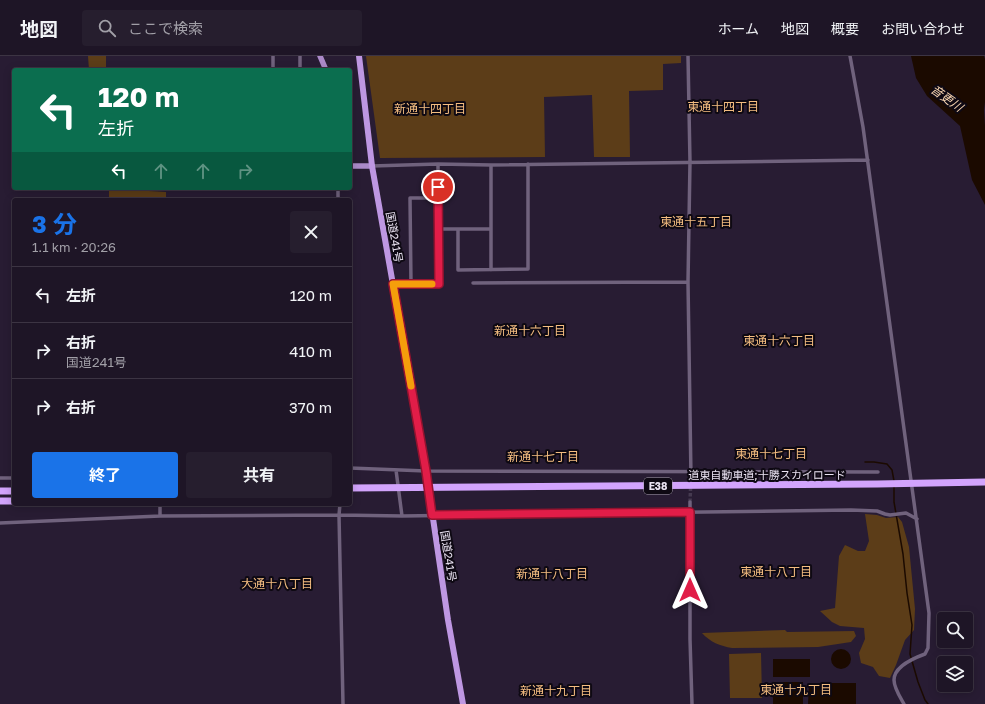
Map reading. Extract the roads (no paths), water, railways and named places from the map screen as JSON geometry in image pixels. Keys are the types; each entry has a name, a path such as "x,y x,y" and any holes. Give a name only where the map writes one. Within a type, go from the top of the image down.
{"highway":[{"name":"国道241号","path":"359,56 372,166 426,471 448,620 463,704"},
{"name":"道東自動車道;十勝スカイロード","path":"352,489 985,482"},
{"path":"0,491 12,490"},
{"path":"0,501 12,501"}],"main road":[{"path":"320,56 325,68"},
{"path":"352,166 372,166"}],"street":[{"path":"273,56 273,68"},
{"path":"300,56 300,68"},
{"path":"688,56 690,162 688,282 691,478"},
{"path":"850,56 868,160 929,613 928,648 925,654 916,657 902,666 895,674 894,684 904,704"},
{"path":"372,166 438,164 868,160"},
{"path":"393,284 439,284 438,164"},
{"path":"491,164 491,270"},
{"path":"458,229 458,270 528,270 528,164"},
{"path":"411,284 410,198 438,198"},
{"path":"438,229 490,229"},
{"path":"473,283 688,282"},
{"path":"352,468 426,471 878,472"},
{"path":"396,470 402,516"},
{"path":"0,478 12,478"},
{"path":"690,502 690,639 692,704"},
{"path":"160,506 160,516"},
{"path":"340,506 343,704"},
{"path":"0,523 160,516 402,516 851,510 877,511 890,515 906,513 917,519"}],"water":[{"name":"音更川","path":"911,56 984,56 985,205 972,180 960,126 927,96 916,78"},
{"path":"841,649 848,652 851,659 848,666 841,669 834,666 831,659 834,652"},
{"path":"773,659 810,659 810,677 773,677"},
{"path":"773,682 803,682 803,704 773,704"},
{"path":"809,683 856,683 856,704 808,704"}],"waterway":[{"path":"865,462 887,464 892,470 894,481"},
{"path":"894,485 894,502 903,554 912,625 910,654 918,682 928,704"}],"tunnel":[{"path":"690,502 691,478"}],"district":[{"name":"東通十四丁目","path":"723,106"},
{"name":"新通十四丁目","path":"430,108"},
{"name":"東通十五丁目","path":"696,221"},
{"name":"新通十六丁目","path":"530,330"},
{"name":"東通十六丁目","path":"779,340"},
{"name":"東通十七丁目","path":"771,453"},
{"name":"新通十七丁目","path":"543,456"},
{"name":"東通十八丁目","path":"776,571"},
{"name":"新通十八丁目","path":"552,573"},
{"name":"大通十八丁目","path":"277,583"},
{"name":"東通十九丁目","path":"796,689"},
{"name":"新通十九丁目","path":"556,690"}]}
